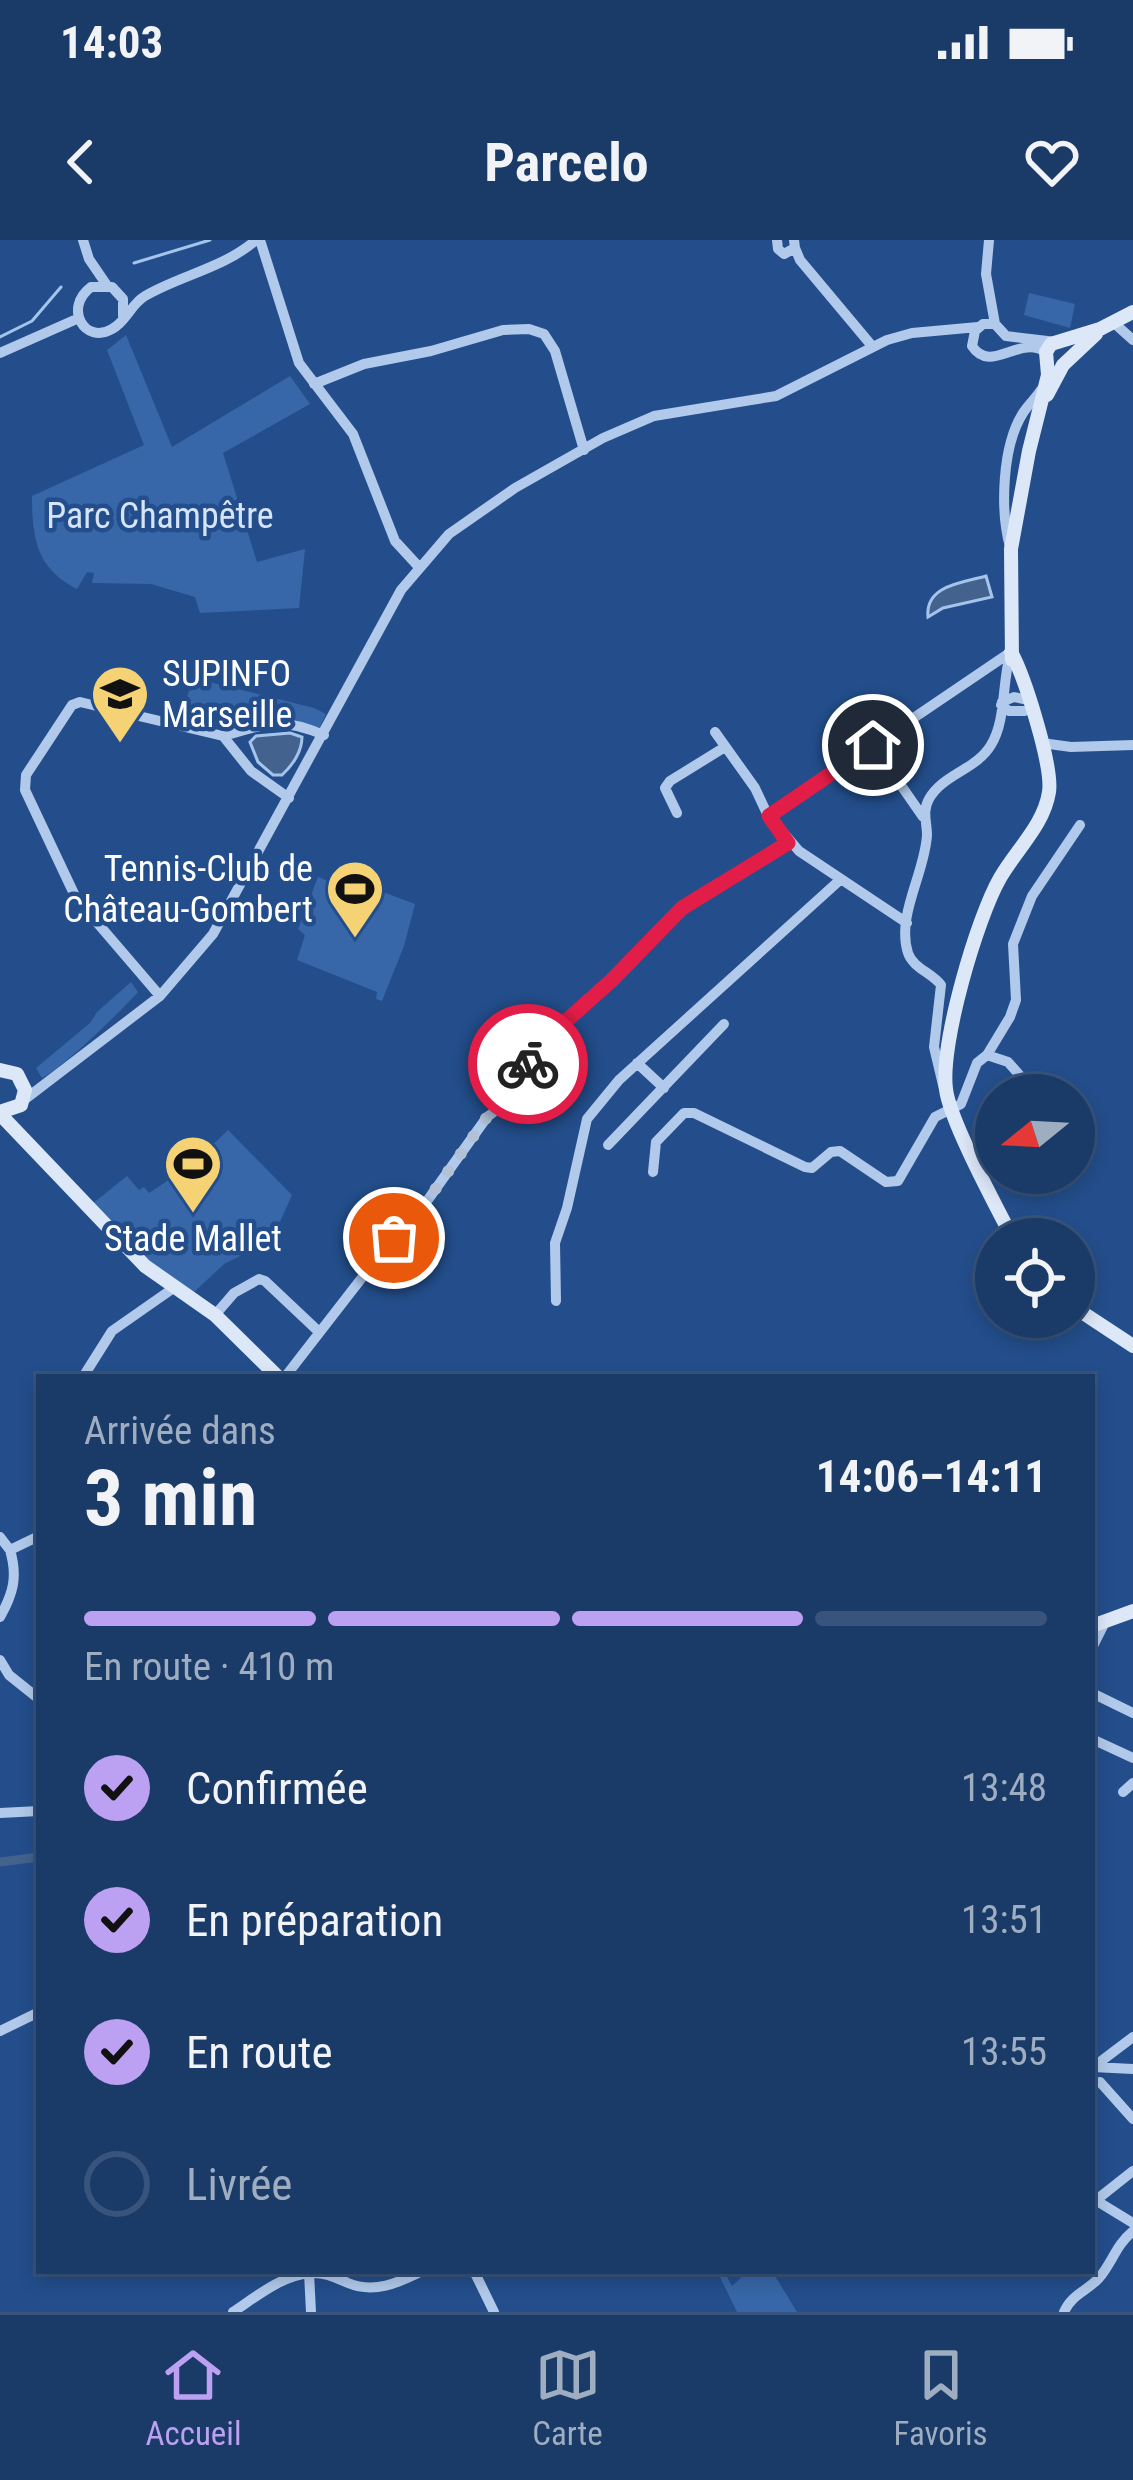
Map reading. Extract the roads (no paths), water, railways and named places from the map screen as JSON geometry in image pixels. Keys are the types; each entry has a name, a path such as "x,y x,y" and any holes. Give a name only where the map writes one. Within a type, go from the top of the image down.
{"street":[{"path":"83,240 88,260 79,317 87,328 100,332 116,327 151,292 225,261 258,240 296,356 353,434 395,541 418,566"},
{"path":"778,240 778,249 794,251 872,346"},
{"path":"971,340 986,325 988,240"},
{"path":"88,260 114,289 123,316"},
{"path":"86,290 151,292"},
{"path":"1049,792 1015,706 1011,549 1040,404 1057,353 1133,311"},
{"path":"0,353 79,317"},
{"path":"10,1109 160,996 213,934 401,590 418,566 470,518 584,450 654,416 776,396 872,346 912,332 986,325 1057,353"},
{"path":"1107,326 1133,340"},
{"path":"314,384 364,364 503,329 529,329 544,334 555,351 584,450"},
{"path":"944,330 971,340 984,358 1031,346 1057,353"},
{"path":"1001,354 1006,336"},
{"path":"1040,404 1057,353"},
{"path":"1011,549 1004,524 1006,473 1024,410 1046,382"},
{"path":"946,1092 952,1028 987,905 1009,863 1035,829 1049,792 1044,749 1015,706 1011,652"},
{"path":"769,816 1011,652"},
{"path":"160,996 76,898 25,790 26,775 73,705 80,702 223,736 274,721 296,723 324,735"},
{"path":"1003,1218 946,1092 934,1048 940,985 913,962 907,923 927,837 929,798 985,754 996,727 1015,706"},
{"path":"715,732 755,788 784,844 907,923"},
{"path":"223,736 251,771 289,798"},
{"path":"873,745 925,820"},
{"path":"1044,749 1133,746"},
{"path":"676,813 665,788 670,781 724,747"},
{"path":"653,1172 656,1142 684,1113 694,1113 806,1167 840,1151 886,1182 898,1180 935,1117 961,1104 977,1063 1010,1017 1016,1000 1013,944 1032,896 1080,825"},
{"path":"284,1374 412,1222 472,1137 520,1083 546,1039 682,908 784,844"},
{"path":"556,1301 555,1243 587,1119 715,989 841,880"},
{"path":"608,1145 724,1024"},
{"path":"987,1055 1008,1062 1019,1074"},
{"path":"638,1063 664,1088"},
{"path":"0,1070 17,1074 23,1081"},
{"path":"23,1081 54,1077"},
{"path":"23,1081 10,1109 16,1134 145,1266 215,1315 279,1374"},
{"path":"215,1315 234,1293 259,1279 317,1330"},
{"path":"85,1374 112,1331 176,1287"},
{"path":"1095,1321 1133,1346"},
{"path":"10,1550 36,1537"},
{"path":"0,1538 10,1550 16,1574 13,1594 0,1617"},
{"path":"1097,1627 1133,1615"},
{"path":"0,1660 9,1676 36,1697"},
{"path":"1095,1694 1133,1713"},
{"path":"1095,1740 1133,1758"},
{"path":"0,1813 36,1811"},
{"path":"0,2031 36,2013"},
{"path":"1095,2065 1133,2037"},
{"path":"1095,2067 1133,2069"},
{"path":"1100,2082 1133,2119"},
{"path":"1095,2198 1133,2171"},
{"path":"1064,2312 1077,2293 1100,2276 1133,2227 1095,2200"},
{"path":"271,2274 272,2285"},
{"path":"233,2312 272,2285 307,2274"},
{"path":"310,2274 311,2312"},
{"path":"313,2274 376,2288 414,2274"},
{"path":"477,2274 494,2312"}],"waterway":[{"path":"134,263 210,240"},
{"path":"0,337 32,321 61,287"},
{"path":"0,1862 36,1857"}],"place":[{"name":"SUPINFO Marseille","path":"120,745"},
{"name":"Tennis-Club de Château-Gombert","path":"355,940"},
{"name":"Stade Mallet","path":"193,1215"}],"park label":[{"name":"Parc Champêtre","path":"160,515"}]}
